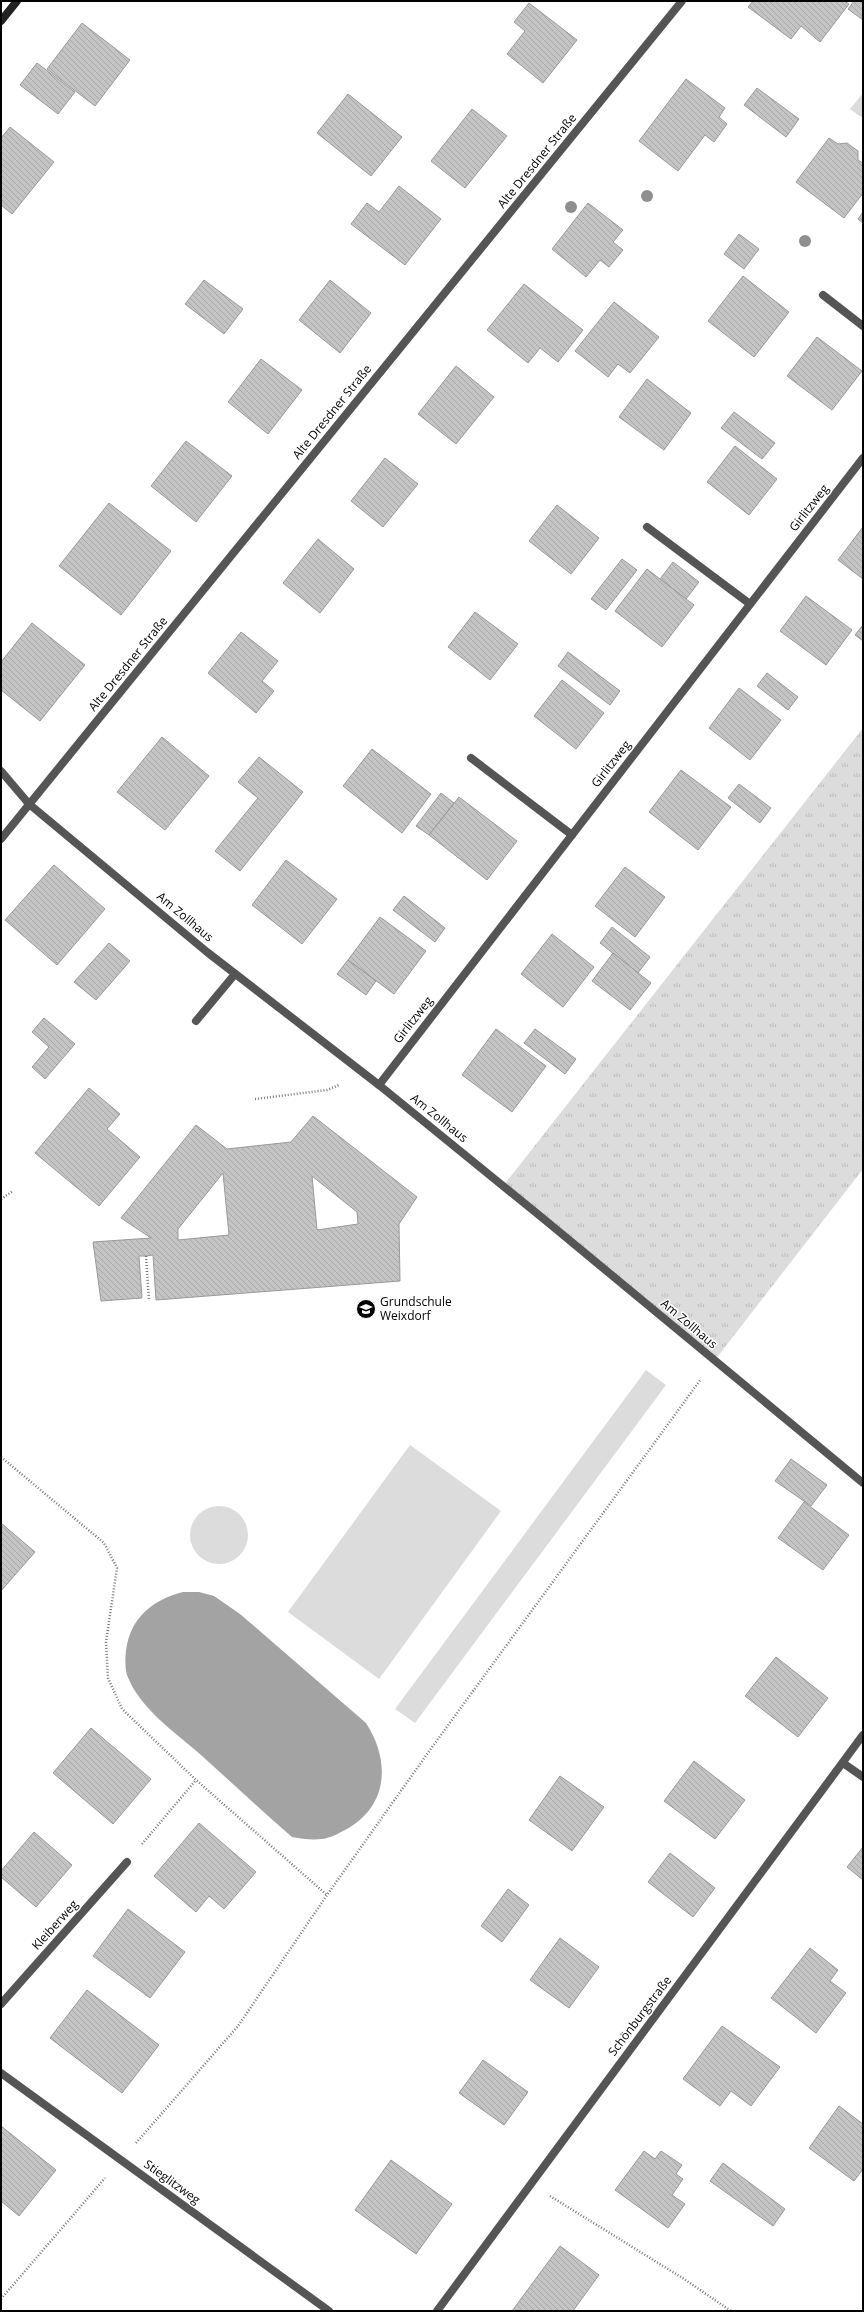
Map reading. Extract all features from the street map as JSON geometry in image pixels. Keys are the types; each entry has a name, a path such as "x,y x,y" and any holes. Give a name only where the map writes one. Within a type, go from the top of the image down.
{"main road":[{"path":"1,21 18,1"}],"street":[{"name":"Alte Dresdner Straße","path":"1,839 682,1"},
{"path":"823,295 863,326"},
{"name":"Girlitzweg","path":"379,1085 863,458"},
{"path":"647,527 750,604"},
{"path":"471,758 572,835"},
{"name":"Am Zollhaus","path":"1,771 30,804 235,974 379,1085 863,1483"},
{"path":"196,1021 235,974"},
{"name":"Schönburgstraße","path":"437,2311 863,1735"},
{"path":"842,1763 863,1777"},
{"name":"Kleiberweg","path":"1,2004 127,1862"},
{"name":"Stieglitzweg","path":"1,2073 329,2311"}],"path":[{"path":"255,1100 327,1090"},
{"path":"1,1199 13,1191"},
{"path":"146,1256 149,1301"},
{"path":"1,2299 238,2026 327,1895 434,1744 715,1360"},
{"path":"1,1457 104,1543 117,1568 106,1642 108,1678 122,1709 196,1780 327,1895"},
{"path":"127,1862 196,1780"},
{"path":"531,2184 684,2278 731,2311"}],"green space":[{"path":"863,93 863,118 850,109"},
{"path":"863,728 863,1169 715,1360 503,1186"},
{"path":"646,1370 666,1385 415,1723 395,1709"},
{"path":"410,1445 501,1511 379,1679 288,1612"},
{"path":"219,1506 235,1511 243,1519 248,1535 243,1551 235,1559 219,1564 203,1559 195,1551 190,1535 195,1519 203,1511"}],"shaded area":[{"path":"183,1592 199,1592 214,1596 240,1614 366,1723 374,1737 382,1766 378,1795 371,1808 361,1819 347,1829 325,1838 303,1839 292,1837 159,1719 140,1698 127,1675 126,1669 126,1651 128,1639 132,1629 144,1612 152,1605 172,1595"}],"building":[{"path":"753,1 844,1 849,4 820,42 801,26 791,39 748,7"},
{"path":"854,1 863,1 863,20 848,9"},
{"path":"529,3 577,40 543,83 507,54 525,31 514,22"},
{"path":"82,23 130,60 95,106 47,69"},
{"path":"37,63 75,92 58,114 20,85"},
{"path":"686,79 725,108 719,117 727,124 714,142 705,135 678,171 639,141"},
{"path":"757,88 799,119 786,137 744,105"},
{"path":"348,94 402,137 371,176 317,133"},
{"path":"472,109 507,136 465,188 431,161"},
{"path":"10,127 54,162 12,214 1,205 1,138"},
{"path":"829,138 838,144 847,143 858,151 858,160 863,163 863,193 844,218 796,182"},
{"path":"399,186 441,219 405,265 351,224 367,203 379,212"},
{"path":"588,203 623,230 613,242 623,250 609,267 600,260 586,277 552,249"},
{"path":"863,212 863,223 858,219"},
{"path":"739,234 759,249 744,269 724,254"},
{"path":"743,276 789,312 754,357 708,321"},
{"path":"204,280 243,309 224,334 185,304"},
{"path":"330,280 371,313 340,353 299,320"},
{"path":"524,284 583,330 558,362 540,348 528,363 487,330"},
{"path":"614,302 659,337 630,373 618,364 608,377 575,351"},
{"path":"817,337 862,371 832,410 787,376"},
{"path":"261,359 302,390 268,434 228,402"},
{"path":"456,366 494,397 456,444 418,414"},
{"path":"647,379 691,413 664,450 619,417"},
{"path":"734,412 775,443 762,459 721,428"},
{"path":"186,441 232,476 196,522 151,486"},
{"path":"735,446 777,479 749,515 707,482"},
{"path":"385,458 418,484 383,527 351,501"},
{"path":"109,503 171,551 121,615 59,566"},
{"path":"557,505 599,538 571,574 529,541"},
{"path":"863,527 863,579 838,560"},
{"path":"318,539 354,569 320,613 283,583"},
{"path":"622,559 637,570 606,610 591,599"},
{"path":"673,562 699,582 686,599 660,579"},
{"path":"647,569 694,605 662,647 615,611"},
{"path":"806,596 852,630 826,665 780,631"},
{"path":"475,612 518,644 490,680 448,647"},
{"path":"32,623 85,665 40,721 1,690 1,662"},
{"path":"863,625 863,641 855,635"},
{"path":"241,632 278,661 262,681 274,691 256,713 208,673"},
{"path":"568,652 620,691 610,705 558,666"},
{"path":"767,673 798,697 788,710 757,686"},
{"path":"562,680 604,713 576,749 534,716"},
{"path":"739,688 781,720 750,760 709,728"},
{"path":"162,737 209,776 165,830 117,792"},
{"path":"372,749 431,794 402,833 343,786"},
{"path":"259,757 303,792 240,871 215,851 258,798 238,782"},
{"path":"681,770 731,807 698,850 649,812"},
{"path":"739,784 771,808 760,823 728,798"},
{"path":"441,793 454,803 429,835 416,826"},
{"path":"459,797 517,841 487,880 429,835"},
{"path":"286,860 337,899 302,944 252,905"},
{"path":"54,865 105,909 57,965 5,920"},
{"path":"625,867 665,897 635,937 595,906"},
{"path":"404,896 445,928 435,942 393,910"},
{"path":"380,917 426,951 394,994 348,960"},
{"path":"612,927 650,957 638,973 600,943"},
{"path":"552,934 594,967 563,1007 521,974"},
{"path":"109,943 130,961 96,1000 74,982"},
{"path":"613,953 651,983 630,1010 592,981"},
{"path":"348,960 376,981 366,995 337,974"},
{"path":"44,1018 75,1044 45,1079 32,1067 49,1047 32,1032"},
{"path":"496,1029 546,1066 512,1112 462,1075"},
{"path":"535,1029 576,1059 565,1074 524,1043"},
{"path":"89,1088 120,1114 107,1129 140,1157 99,1206 35,1153"},
{"path":"313,1116 417,1197 399,1224 400,1281 156,1300 153,1255 139,1256 142,1298 101,1301 93,1242 151,1238 121,1218 196,1125 227,1149 291,1142","holes":["223,1173 229,1235 178,1240 178,1229","312,1176 357,1212 358,1224 317,1230"]},
{"path":"791,1459 827,1485 811,1506 775,1481"},
{"path":"804,1502 849,1535 823,1570 778,1538"},
{"path":"1,1523 35,1552 1,1591"},
{"path":"776,1657 828,1698 798,1737 745,1696"},
{"path":"91,1728 151,1779 113,1824 53,1773"},
{"path":"694,1761 745,1800 715,1839 664,1801"},
{"path":"560,1776 604,1807 572,1851 529,1820"},
{"path":"199,1823 256,1872 224,1909 209,1896 196,1912 154,1876"},
{"path":"34,1832 72,1865 36,1907 1,1877 1,1871"},
{"path":"863,1847 863,1880 847,1867"},
{"path":"670,1853 715,1888 693,1917 648,1882"},
{"path":"508,1889 529,1905 502,1942 481,1926"},
{"path":"128,1909 185,1952 150,1998 93,1956"},
{"path":"560,1938 599,1967 569,2008 530,1980"},
{"path":"810,1948 838,1970 830,1981 846,1993 816,2033 771,1998"},
{"path":"87,1990 159,2045 122,2093 50,2038"},
{"path":"722,2026 780,2067 751,2106 731,2091 720,2106 683,2079"},
{"path":"483,2060 528,2092 504,2125 459,2093"},
{"path":"839,2106 863,2124 863,2169 854,2181 809,2148"},
{"path":"1,2126 56,2170 19,2216 1,2201"},
{"path":"644,2151 655,2159 661,2151 682,2165 676,2174 683,2179 672,2195 685,2204 668,2228 615,2190"},
{"path":"391,2160 452,2204 416,2254 355,2210"},
{"path":"723,2163 785,2209 773,2226 710,2181"},
{"path":"560,2246 599,2275 573,2311 512,2311"}],"place":[{"name":"Grundschule Weixdorf","path":"366,1309"}]}
